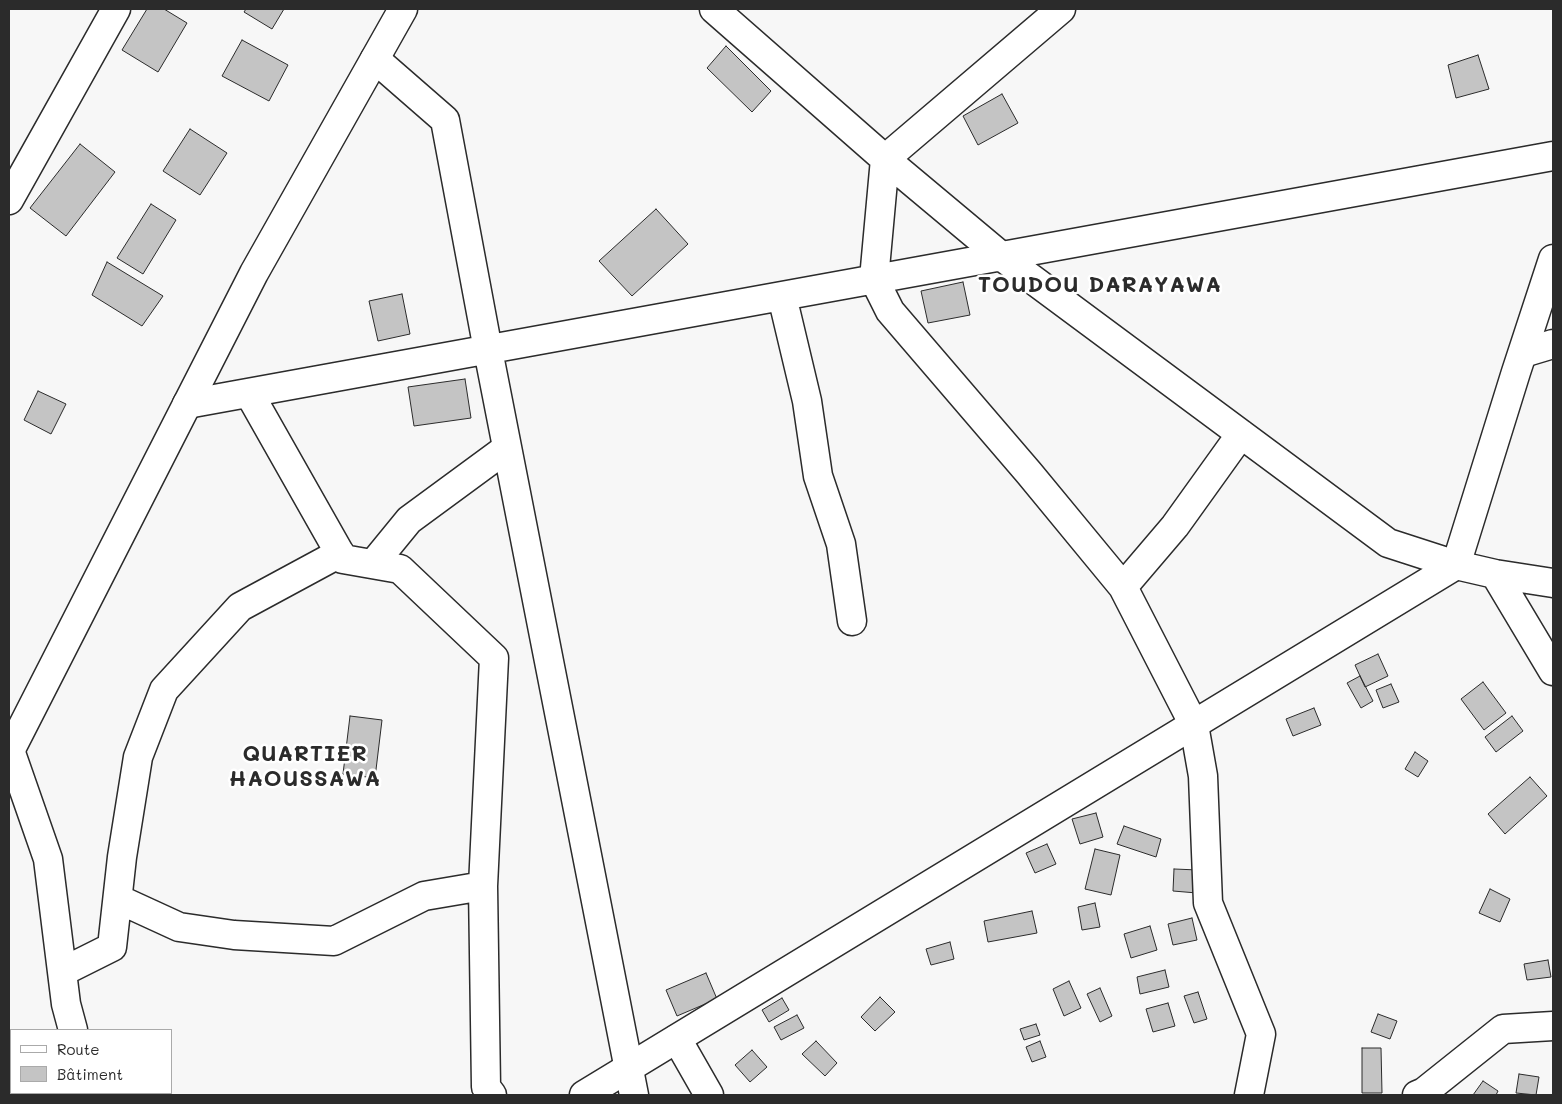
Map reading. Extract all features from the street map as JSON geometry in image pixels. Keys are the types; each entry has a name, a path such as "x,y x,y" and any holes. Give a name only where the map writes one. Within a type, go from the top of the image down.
{"street":[{"path":"9,200 116,9"},
{"path":"73,1029 66,1004 48,859 9,751 254,273 403,9"},
{"path":"714,9 885,159 1001,256 1388,543 1456,565 1553,584"},
{"path":"1061,9 885,159 874,279 890,312 1029,473 1123,587 1194,725 1203,776 1208,903 1261,1034 1249,1095"},
{"path":"375,59 445,120 488,350 634,1095"},
{"path":"187,404 1553,156"},
{"path":"584,1095 1456,565 1553,259"},
{"path":"782,296 807,401 818,476 840,544 852,621"},
{"path":"1523,353 1553,344"},
{"path":"249,393 343,559 400,569 494,658 483,886 486,1087 492,1095"},
{"path":"1123,587 1174,526 1240,434"},
{"path":"373,564 409,520 508,448"},
{"path":"62,972 112,947 122,857 138,757 164,690 240,607 340,553"},
{"path":"1495,574 1553,671"},
{"path":"118,899 179,927 234,936 334,941 424,896 483,886"},
{"path":"1417,1095 1424,1092 1503,1029 1553,1026"},
{"path":"677,1039 709,1095"}],"building":[{"path":"147,9 164,9 187,23 158,72 122,50"},
{"path":"246,9 284,9 272,29 244,12"},
{"path":"242,40 288,65 269,101 222,76"},
{"path":"726,46 771,91 752,112 707,68"},
{"path":"1478,55 1489,89 1456,98 1448,65"},
{"path":"1002,94 1018,123 978,145 963,116"},
{"path":"190,129 227,153 200,195 163,171"},
{"path":"80,144 115,172 66,236 30,208"},
{"path":"151,204 176,220 143,274 117,258"},
{"path":"656,209 688,244 632,296 599,261"},
{"path":"107,262 163,296 142,326 92,295"},
{"path":"963,282 970,315 928,323 921,291"},
{"path":"402,294 410,334 378,341 369,301"},
{"path":"465,379 471,418 414,426 408,387"},
{"path":"38,391 66,404 51,434 24,420"},
{"path":"1378,654 1388,676 1365,687 1355,665"},
{"path":"1360,676 1373,701 1361,708 1347,683"},
{"path":"1483,682 1506,713 1484,730 1461,699"},
{"path":"1391,684 1399,702 1383,708 1376,690"},
{"path":"1314,708 1321,725 1293,736 1286,719"},
{"path":"350,716 382,720 375,778 343,774"},
{"path":"1512,716 1523,731 1496,752 1485,737"},
{"path":"1415,752 1428,761 1418,777 1405,769"},
{"path":"1530,777 1547,796 1505,834 1488,814"},
{"path":"1096,813 1103,837 1080,844 1072,819"},
{"path":"1124,826 1161,839 1156,857 1117,844"},
{"path":"1047,844 1056,864 1035,873 1026,853"},
{"path":"1095,849 1120,855 1111,895 1085,889"},
{"path":"1174,869 1198,870 1197,893 1173,891"},
{"path":"1490,889 1510,899 1500,922 1479,913"},
{"path":"1095,903 1100,927 1082,930 1078,907"},
{"path":"1032,911 1037,933 988,942 984,921"},
{"path":"1192,918 1197,940 1173,945 1168,924"},
{"path":"1150,926 1157,950 1131,958 1124,934"},
{"path":"950,942 954,959 931,965 926,949"},
{"path":"1548,960 1551,977 1527,980 1524,964"},
{"path":"1165,970 1169,987 1140,994 1137,977"},
{"path":"706,973 717,999 677,1016 666,990"},
{"path":"1069,981 1081,1008 1064,1016 1053,989"},
{"path":"1100,988 1112,1016 1100,1022 1087,994"},
{"path":"1198,992 1207,1019 1194,1023 1184,996"},
{"path":"880,997 895,1012 875,1031 861,1017"},
{"path":"782,998 789,1010 769,1022 762,1010"},
{"path":"1168,1003 1175,1026 1153,1032 1146,1009"},
{"path":"1378,1014 1397,1021 1390,1039 1371,1032"},
{"path":"797,1015 804,1028 781,1040 774,1027"},
{"path":"1036,1024 1040,1035 1024,1040 1020,1029"},
{"path":"816,1041 837,1063 825,1076 802,1054"},
{"path":"1040,1041 1046,1057 1032,1062 1026,1047"},
{"path":"1362,1048 1381,1048 1382,1093 1362,1093"},
{"path":"752,1050 767,1067 750,1082 735,1065"},
{"path":"1519,1074 1539,1077 1536,1095 1516,1093"},
{"path":"1483,1081 1498,1091 1496,1095 1473,1095"}],"district":[{"name":"TOUDOU DARAYAWA","path":"1100,285"},
{"name":"QUARTIER HAOUSSAWA","path":"305,766"}]}
